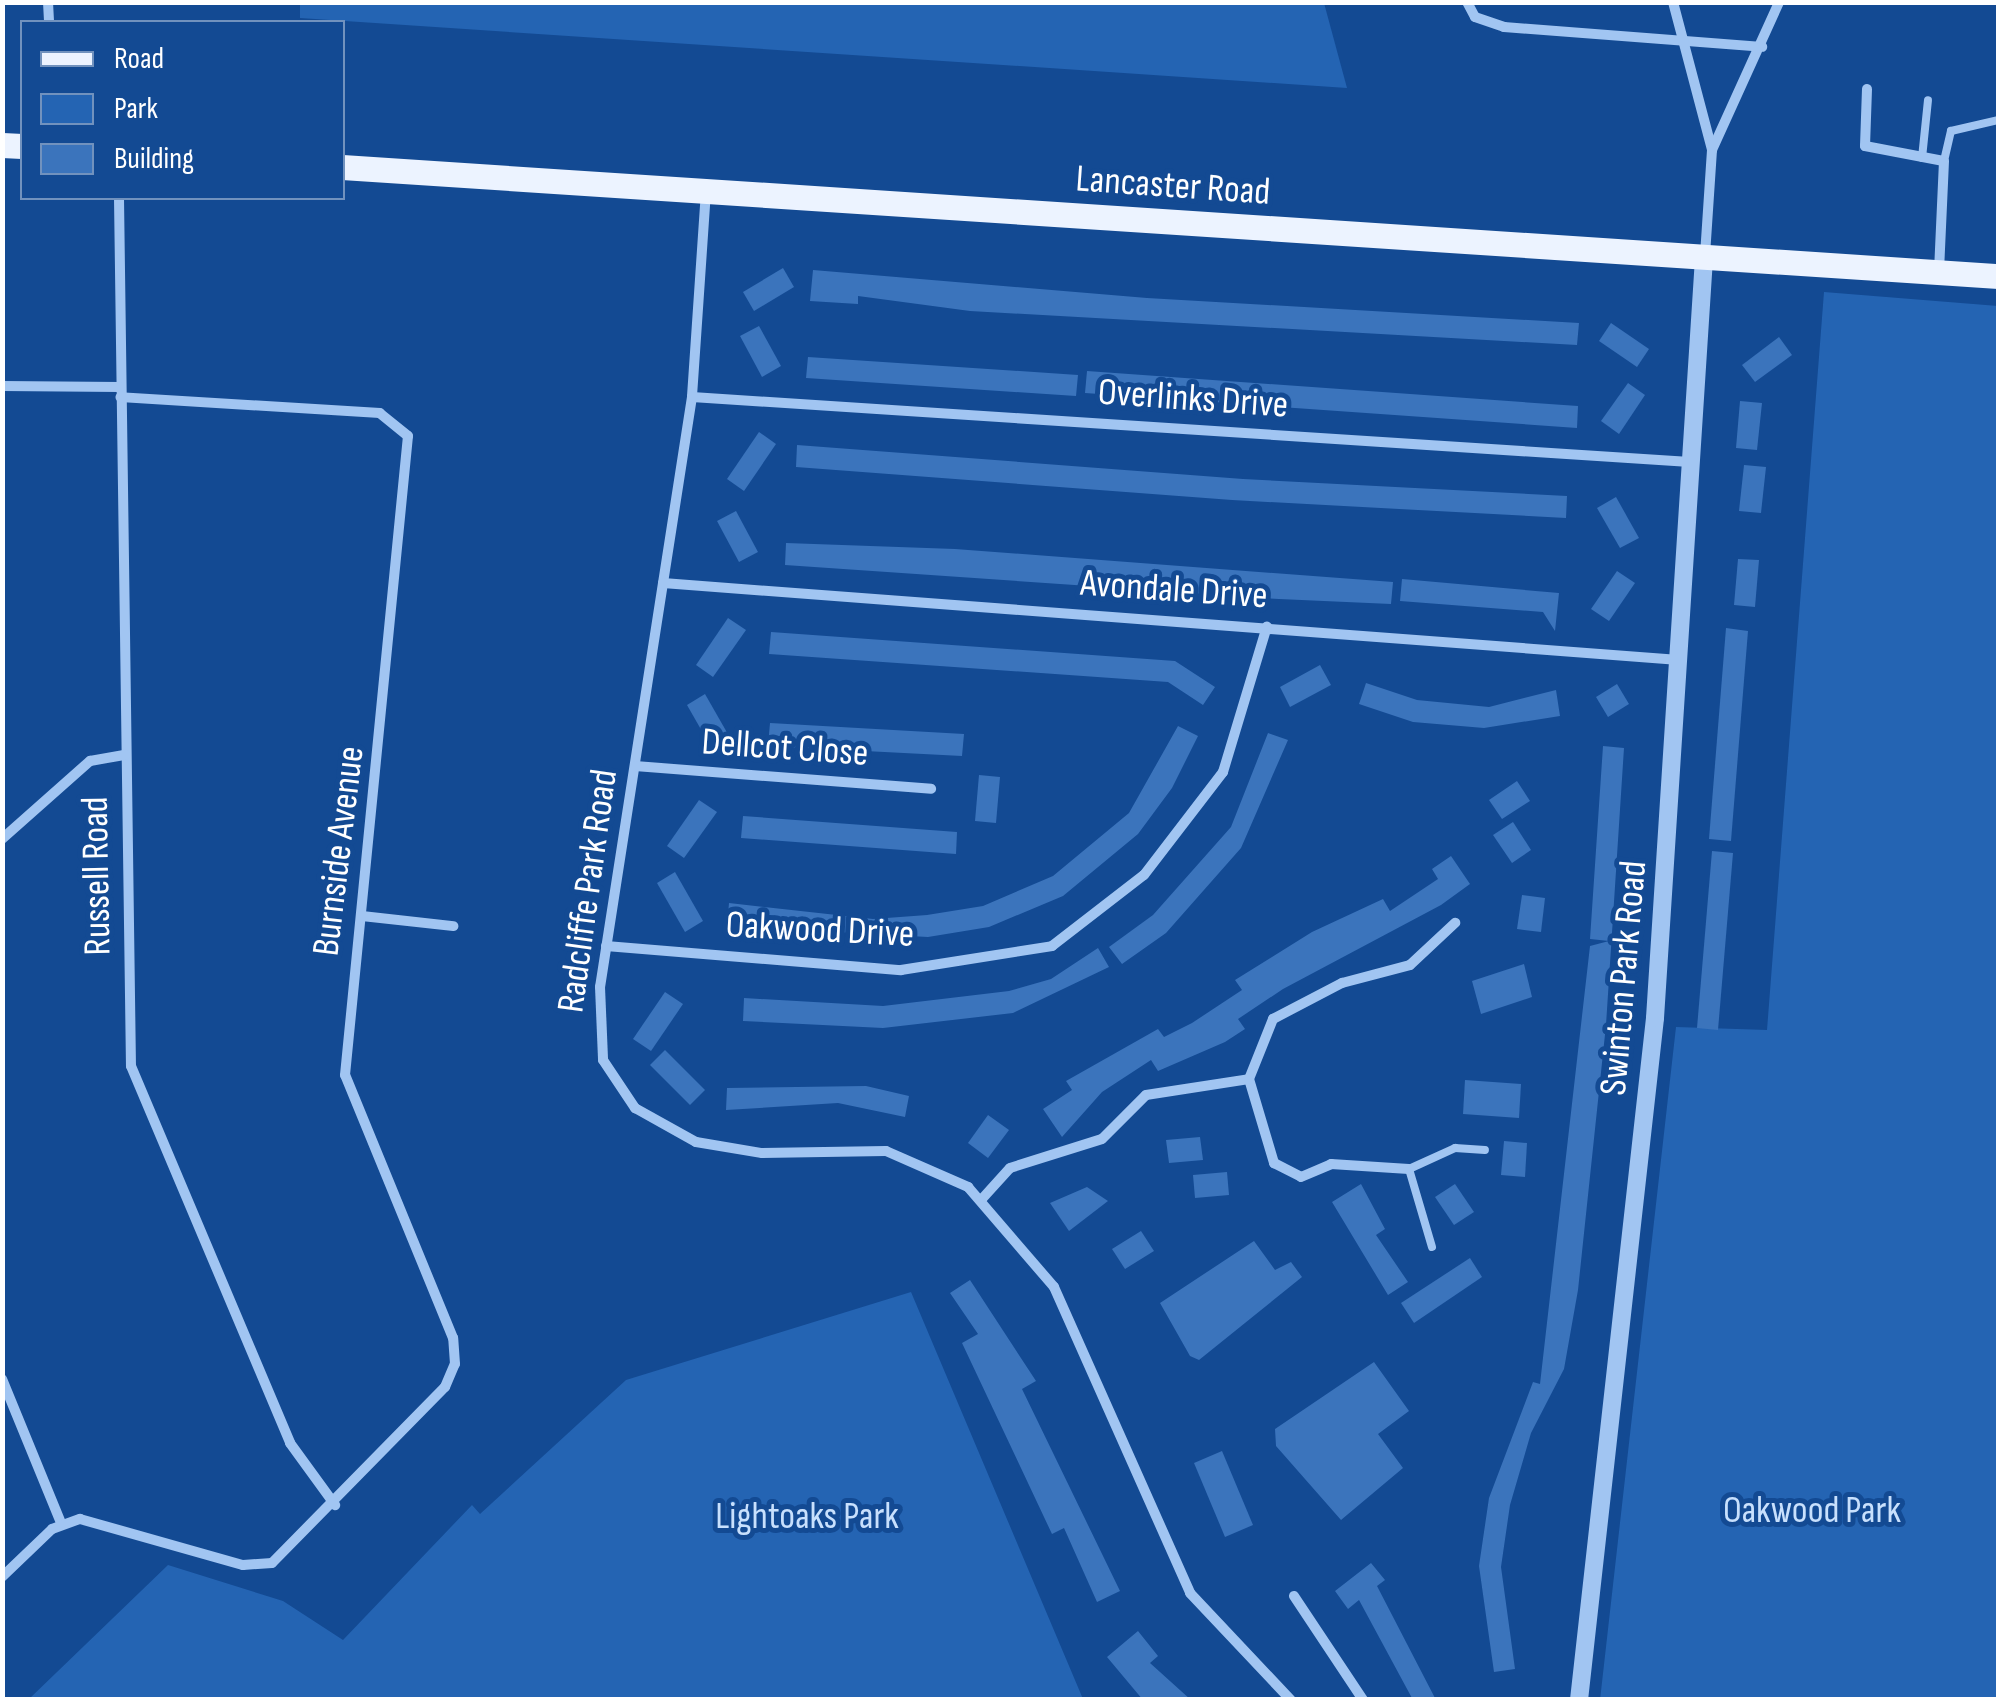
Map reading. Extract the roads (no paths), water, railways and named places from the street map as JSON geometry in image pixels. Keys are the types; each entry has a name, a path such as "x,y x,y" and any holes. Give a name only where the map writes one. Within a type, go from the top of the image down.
{"main road":[{"name":"Lancaster Road","path":"345,167 1998,276"}],"street":[{"path":"1467,2 1476,16 1504,26 1762,47"},
{"path":"1673,2 1712,150 1704,259"},
{"path":"1712,150 1762,47 1779,2"},
{"path":"1867,89 1865,146 1944,161 1939,274"},
{"name":"Radcliffe Park Road","path":"706,190 692,397 606,946 599,1043 621,1093 650,1120 740,1152 903,1154 982,1200 1062,1303 1190,1594 1291,1700"},
{"name":"Russell Road","path":"119,200 125,755 134,1086 290,1443 335,1505"},
{"name":"Swinton Park Road","path":"1578,1700 1655,1018 1704,259"},
{"path":"2,386 120,392"},
{"name":"Burnside Avenue","path":"120,392 380,412 408,436 346,1088 452,1338 455,1364 445,1387 335,1505"},
{"name":"Overlinks Drive","path":"692,397 1690,462"},
{"name":"Avondale Drive","path":"663,584 1267,626 1680,660"},
{"name":"Oakwood Drive","path":"606,946 900,970 1052,946 1144,875 1223,772 1267,626"},
{"path":"2,839 90,761 125,755"},
{"name":"Dellcot Close","path":"635,766 931,789"},
{"path":"362,916 453,926"},
{"path":"1409,1168 1331,1164 1300,1177 1274,1163 1249,1079 1274,1019 1342,983 1410,965 1455,923"},
{"path":"982,1200 1010,1168 1102,1139 1146,1095 1249,1079"},
{"path":"2,1379 60,1524"},
{"path":"2,1577 60,1524 89,1520 254,1566 280,1558 335,1505"},
{"path":"1294,1596 1363,1700"}],"lane":[{"path":"1922,158 1928,100"},
{"path":"1944,161 1950,130 1998,120"},
{"path":"1432,1248 1409,1168 1455,1148 1485,1150"}],"park label":[{"name":"Oakwood Park","path":"1812,1511"},
{"name":"Lightoaks Park","path":"807,1517"}]}
